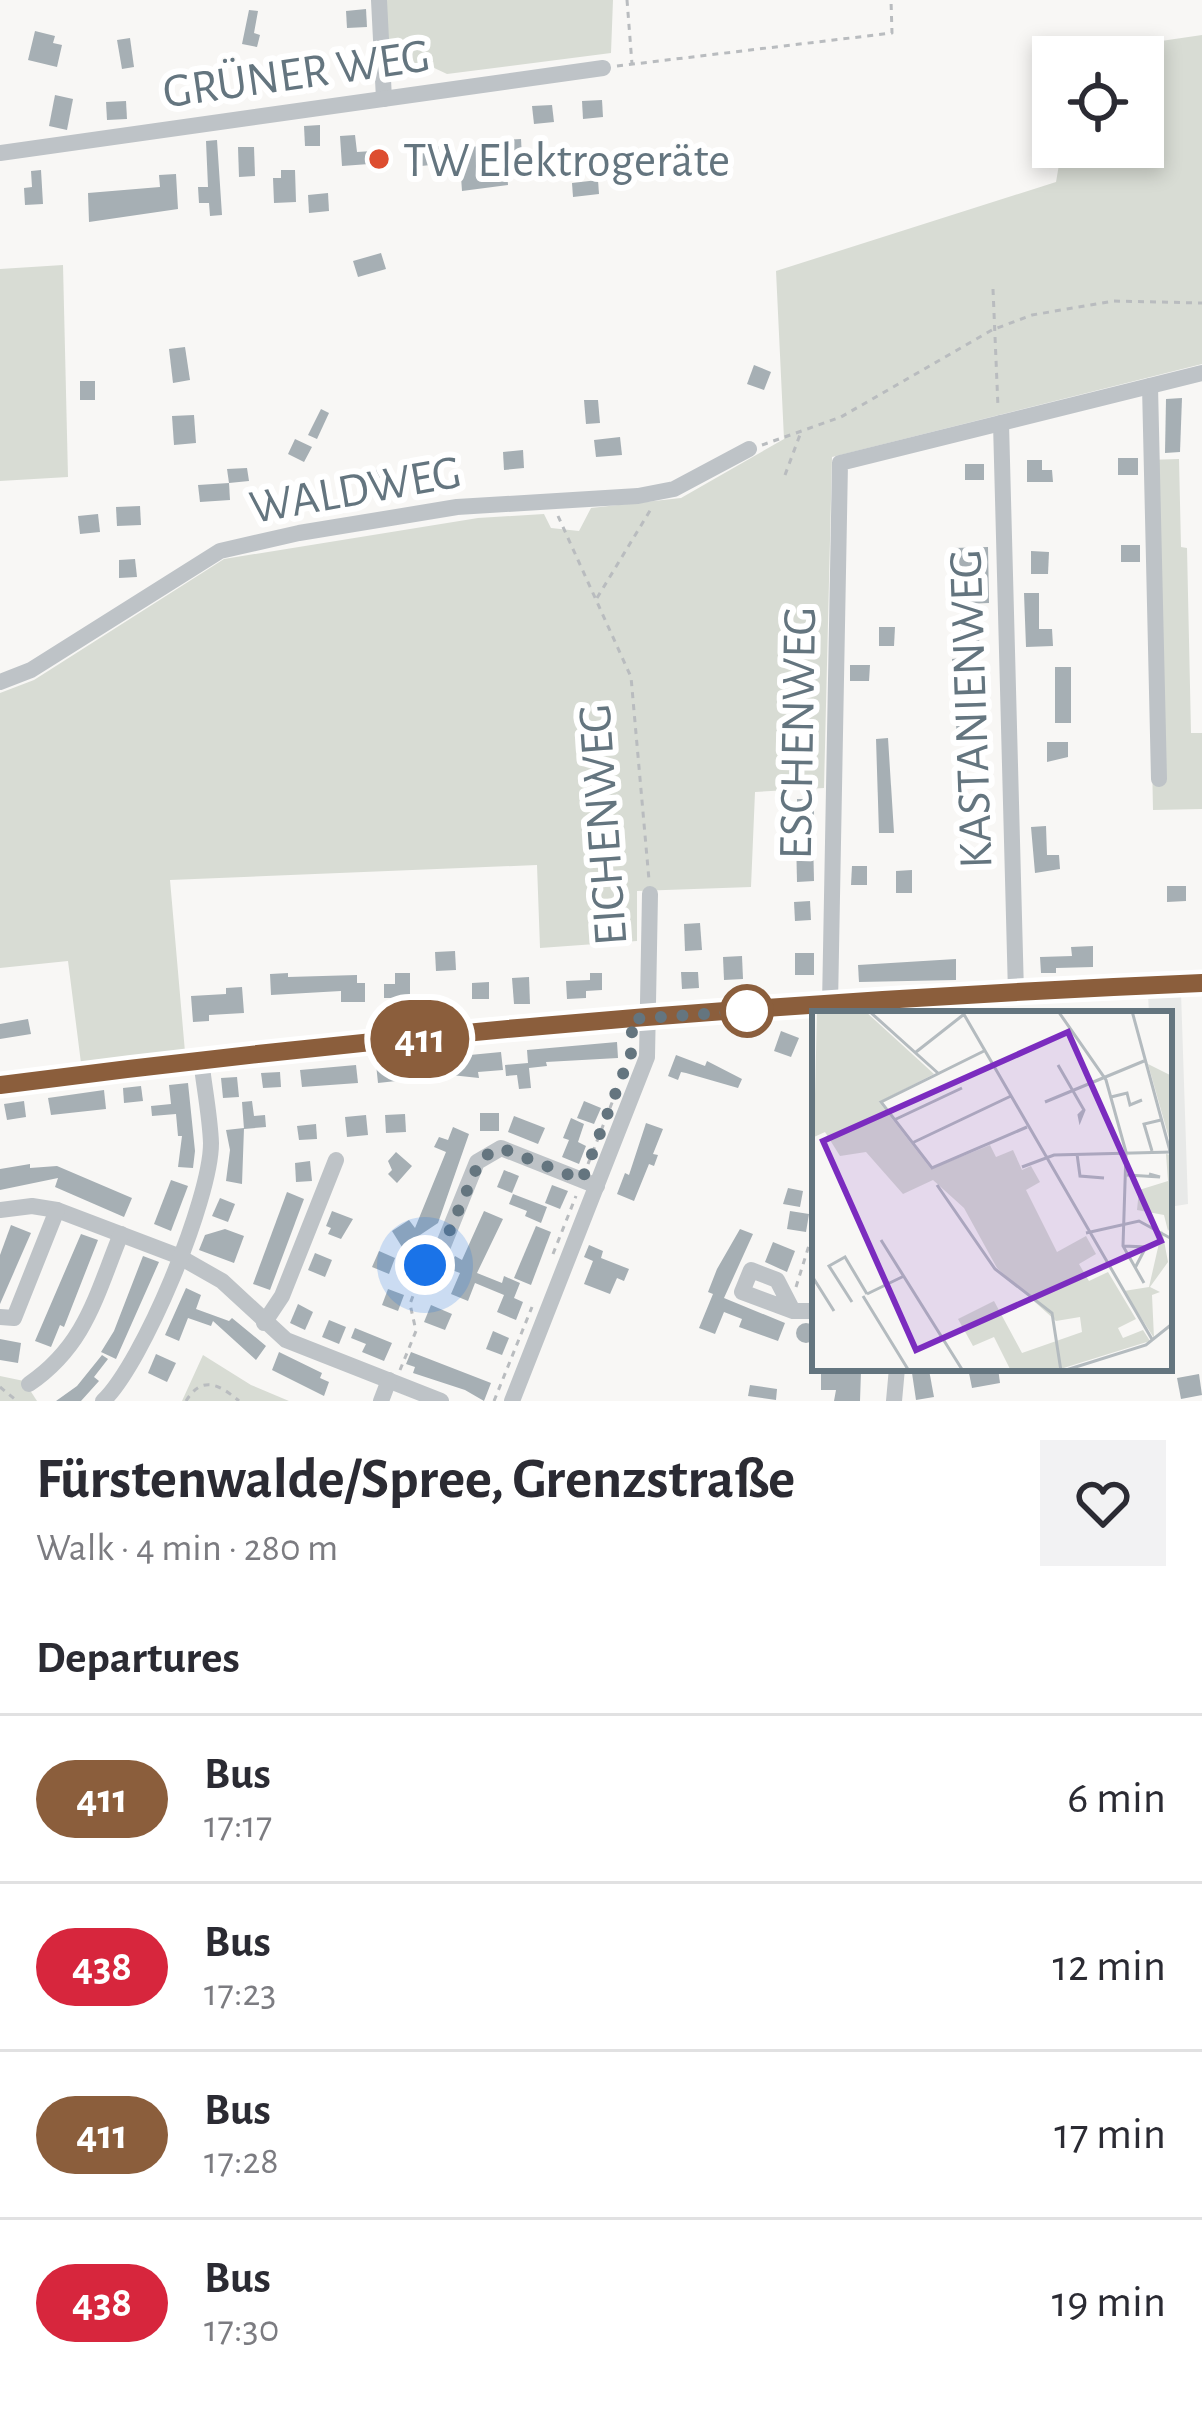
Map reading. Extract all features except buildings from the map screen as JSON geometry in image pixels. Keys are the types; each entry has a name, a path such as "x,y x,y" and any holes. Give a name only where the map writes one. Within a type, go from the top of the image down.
{"street":[{"path":"379,0 384,99"},
{"name":"GRÜNER WEG","path":"0,152 603,68"},
{"path":"1000,423 1202,373"},
{"path":"1150,386 1159,779"},
{"name":"ESCHENWEG","path":"830,1005 840,463 1000,423"},
{"name":"KASTANIENWEG","path":"1000,423 1016,993"},
{"name":"WALDWEG","path":"0,682 31,670 220,551 299,533 457,508 674,489 749,449"},
{"name":"EICHENWEG","path":"648,1017 650,894"},
{"path":"0,1085 201,1059 648,1017 1202,983"},
{"path":"512,1401 589,1183 646,1057 648,1017"},
{"path":"104,1401 119,1386 145,1339 206,1182 211,1144 201,1059"},
{"path":"425,1265 443,1246 481,1158 501,1148 589,1183"},
{"path":"264,1323 282,1296 337,1160"},
{"path":"0,1210 32,1206 57,1210 178,1256 222,1281 286,1340 441,1401"},
{"path":"0,1317 14,1318 57,1210"},
{"path":"28,1384 52,1368 76,1342 121,1234"},
{"path":"792,1307 812,1310"},
{"path":"894,1401 897,1371"},
{"path":"381,1401 392,1382"}],"path":[{"path":"627,0 632,64"},
{"path":"603,68 892,33 891,0"},
{"path":"993,289 1000,423"},
{"path":"749,449 841,417 992,331 1032,315 1114,301 1202,303"},
{"path":"785,475 802,431"},
{"path":"596,599 661,491"},
{"name":"EICHENWEG","path":"551,500 631,677 650,894"},
{"path":"551,1258 589,1183 619,1085"},
{"path":"792,1307 812,1237"},
{"path":"392,1382 416,1331 410,1304 425,1265"},
{"path":"494,1401 537,1294"},
{"path":"186,1401 207,1383 221,1386 238,1401"},
{"path":"0,1388 17,1401"}],"shaded area":[{"path":"382,0 613,0 611,53 447,74 430,66 388,72"},
{"path":"1202,35 1202,364 832,457 824,788 755,792 751,887 637,891 637,941 540,948 537,865 170,880 185,1052 81,1063 68,961 0,968 0,693 34,680 224,559 478,518 544,514 551,528 579,531 591,508 681,498 784,439 776,271 1056,182 1058,168 1164,168 1164,41"},
{"path":"63,265 68,477 0,481 0,269"},
{"path":"1179,459 1181,547 1187,548 1191,733 1202,733 1202,809 1153,810 1146,460"},
{"path":"1181,992 1188,1204 1172,1207 1172,1011 1149,1011 1148,994"},
{"path":"203,1355 251,1385 289,1401 182,1401"},
{"path":"0,1376 24,1381 37,1401 0,1401"}],"bus line":[{"name":"411","path":"0,1085 201,1059 648,1017 1202,983"}],"place":[{"name":"TW Elektrogeräte","path":"379,159"}],"route":[{"path":"425,1265 443,1246 481,1158 501,1148 582,1180 633,1048 631,1019 747,1011"}]}
